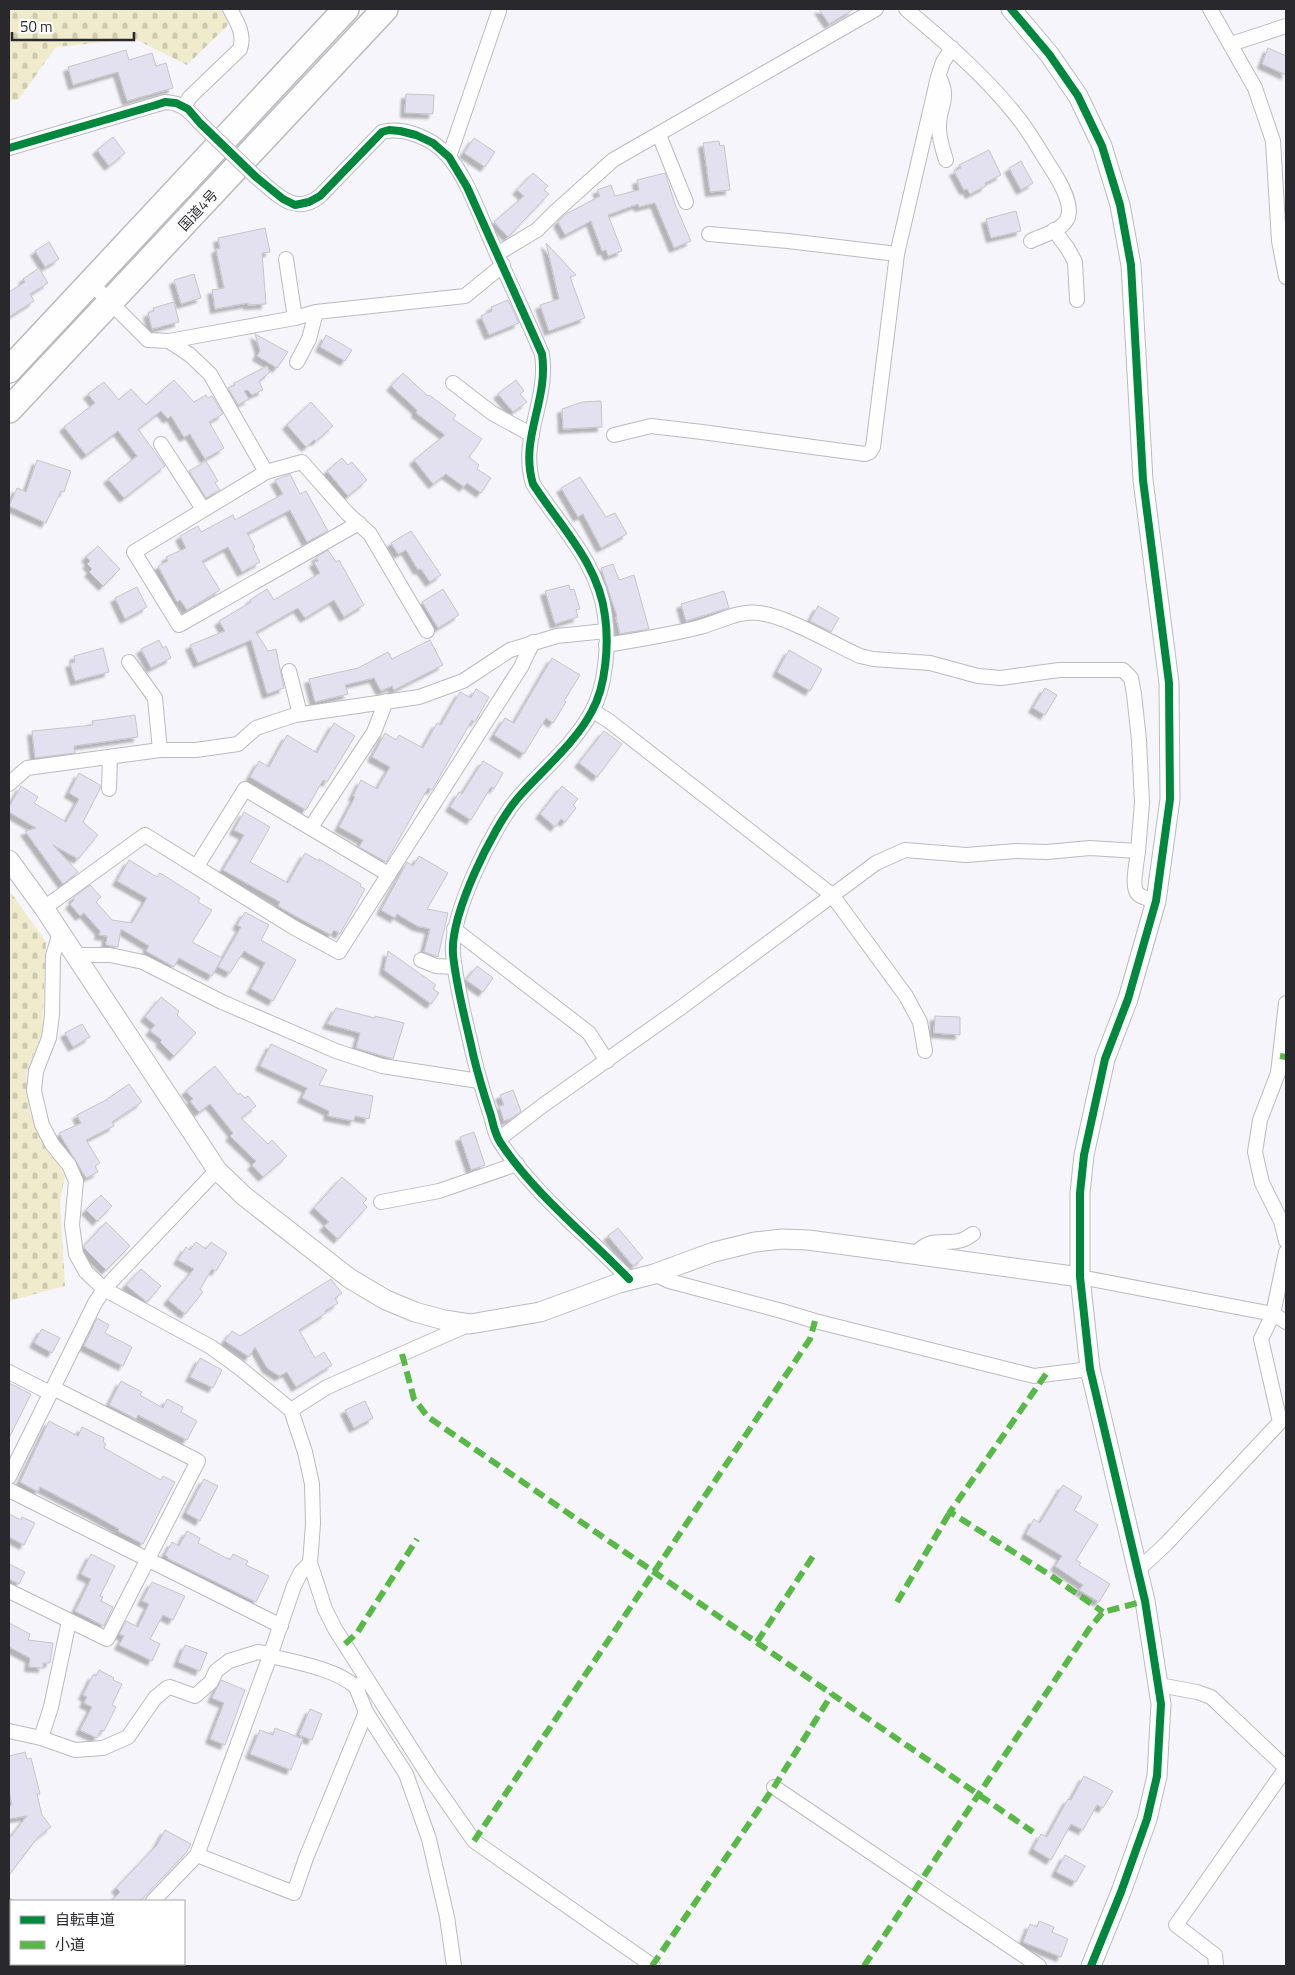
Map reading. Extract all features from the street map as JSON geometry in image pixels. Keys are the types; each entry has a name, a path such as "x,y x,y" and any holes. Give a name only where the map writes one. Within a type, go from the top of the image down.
{"highway":[{"path":"9,370 346,9"},
{"name":"国道4号","path":"9,410 110,300 165,245 385,9"}],"street":[{"path":"184,106 190,96 240,49 242,41 241,31 230,9"},
{"path":"90,282 148,340 169,341 295,318 316,312 464,296 500,260 537,230 554,212 613,160 876,9"},
{"path":"906,9 985,78 1016,115 1059,180 1068,204 1069,215 1064,224 1031,241"},
{"path":"1011,9 1049,54 1078,96 1102,146 1120,205 1131,265 1143,480 1169,683 1170,798 1156,901 1128,999 1105,1059 1090,1120 1080,1193 1080,1277 1090,1369 1138,1570 1161,1704 1157,1776 1147,1818 1121,1892 1091,1966"},
{"path":"1210,9 1255,88 1273,141 1286,277"},
{"path":"449,157 499,11"},
{"path":"1231,44 1286,26"},
{"path":"614,435 651,426 865,454 870,452 897,254 938,77 943,62 952,48"},
{"path":"938,77 944,88 944,104 939,127 946,160"},
{"path":"9,148 165,102 184,106 256,177 289,203 302,205 315,200 378,134 389,130 400,131 423,138 440,148 449,157 467,187 542,354 545,371 528,459 533,484 585,558 600,593 606,638 606,656 602,683 593,710 572,740 516,800 486,848 454,929 453,954 479,1081 499,1140 557,1210 601,1250 629,1279"},
{"path":"659,134 686,202"},
{"path":"1054,230 1075,262 1077,300"},
{"path":"709,234 897,254"},
{"path":"286,259 295,318"},
{"path":"298,362 309,339 316,312"},
{"path":"169,341 190,355 210,374 266,472"},
{"path":"452,383 492,413 532,434"},
{"path":"162,444 204,509"},
{"path":"359,524 179,625 134,552 266,472 302,462 347,513 370,534 427,632"},
{"path":"9,784 27,768 160,750 196,750 238,744 256,728 300,714 419,697 463,681 510,650 557,636 606,638 669,634 740,614 757,613 782,620 860,656 873,659 930,664 978,676 1001,678 1059,670 1123,670 1131,678 1140,759 1142,803 1134,886 1136,893 1140,896 1156,901"},
{"path":"44,908 145,835 292,927 339,952 521,667 533,642"},
{"path":"129,662 155,698 160,750"},
{"path":"289,671 300,714"},
{"path":"311,827 374,732 386,701"},
{"path":"593,710 609,720 832,895 906,996 920,1022 925,1051"},
{"path":"109,789 110,757"},
{"path":"197,866 245,788 388,874"},
{"path":"499,1140 695,998 876,863 905,850 966,855 1016,851 1047,852 1090,848 1138,852"},
{"path":"9,860 44,908 217,1170 244,1196 349,1278 386,1300 415,1312 444,1320 470,1324"},
{"path":"454,929 589,1033 607,1060"},
{"path":"60,932 53,956 52,1015 49,1038 36,1071 34,1091 42,1124 52,1144 69,1165 76,1181 72,1225 76,1254 86,1272 104,1289 210,1347 241,1369 291,1410 305,1452 312,1484 314,1524 310,1563 325,1609 361,1683 474,1842 652,1966"},
{"path":"74,955 110,955 143,962 222,1002 336,1051 382,1066 479,1081"},
{"path":"421,960 436,966 455,967"},
{"path":"1286,1003 1278,1073 1260,1120 1255,1152 1262,1183 1281,1221 1286,1240"},
{"path":"382,1202 439,1191 517,1164"},
{"path":"9,1477 94,1303 104,1289 217,1170"},
{"path":"915,1255 922,1247 943,1241 961,1241 973,1234"},
{"path":"291,1410 327,1386 470,1324 540,1312 629,1279 654,1274 714,1252 755,1242 782,1239 808,1240 1080,1277 1273,1314 1286,1322"},
{"path":"1138,1570 1166,1544 1280,1422 1261,1339 1273,1314 1286,1252"},
{"path":"654,1274 669,1281 815,1321 1034,1376 1090,1369"},
{"path":"9,1372 52,1390 198,1461 107,1639 9,1592"},
{"path":"9,1490 281,1626"},
{"path":"154,1900 197,1855 271,1655 294,1586 301,1572 310,1563"},
{"path":"41,1738 51,1707 68,1621"},
{"path":"9,1731 41,1738 75,1750 103,1748 128,1736 155,1698 167,1688 170,1687 195,1696 211,1682 216,1671 229,1661 258,1652 361,1683"},
{"path":"361,1683 366,1712 406,1774 429,1839 447,1917 454,1966"},
{"path":"1159,1685 1197,1692 1211,1698 1286,1768 1176,1925 1215,1956 1216,1966"},
{"path":"197,1855 294,1893 306,1858 366,1712"},
{"path":"774,1786 1039,1966"}],"green space":[{"path":"9,9 238,9 226,27 187,65 135,39 56,47 18,100 9,100"},
{"path":"9,890 46,942 42,1033 26,1074 30,1113 65,1176 60,1202 65,1286 9,1301"}],"building":[{"path":"819,9 854,9 829,24"},
{"path":"1268,48 1286,56 1286,75 1262,64"},
{"path":"126,50 129,60 152,53 156,66 166,63 173,88 127,101 118,72 73,85 68,67"},
{"path":"406,94 434,95 433,114 405,113"},
{"path":"113,137 125,153 109,166 97,150"},
{"path":"474,138 495,152 485,167 464,153"},
{"path":"719,141 720,146 724,145 730,190 710,192 703,143"},
{"path":"989,150 1001,175 985,183 986,186 970,194 967,189 964,190 954,171 961,168 959,165"},
{"path":"1021,161 1033,183 1021,190 1009,168"},
{"path":"533,173 548,186 544,190 549,194 508,237 494,222 524,196 517,190"},
{"path":"665,173 675,204 691,241 674,248 655,203 639,207 638,204 608,215 622,251 608,256 606,250 602,251 591,221 565,235 558,222 566,214 600,196 597,190 611,185 615,196 639,190 637,180"},
{"path":"1016,211 1021,231 991,238 986,219"},
{"path":"265,228 270,252 262,253 266,304 248,305 248,303 215,309 212,290 224,288 216,249 220,248 218,238"},
{"path":"49,242 59,259 45,267 35,251"},
{"path":"546,243 576,275 570,277 585,318 549,331 540,305 559,299"},
{"path":"39,268 48,283 30,294 34,301 9,317 9,292 25,282 23,279"},
{"path":"194,274 201,298 181,304 174,280"},
{"path":"508,300 519,323 489,335 481,316 492,311 491,307"},
{"path":"174,302 179,322 152,329 148,313 154,311 153,308"},
{"path":"255,334 288,352 277,368 257,356 260,351"},
{"path":"326,335 352,350 345,361 320,347"},
{"path":"267,366 270,372 259,381 263,390 252,395 247,390 244,391 249,399 238,405 228,388"},
{"path":"403,373 428,396 456,415 453,419 482,439 469,457 479,465 477,469 491,478 481,493 467,483 464,487 446,474 433,484 414,460 445,435 416,413 417,410 391,386"},
{"path":"174,380 194,402 206,395 208,398 212,396 223,414 209,422 224,448 205,459 190,434 184,437 171,416 168,419 161,411 138,429 165,466 124,498 108,479 137,456 118,431 86,455 64,427 95,403 88,394 104,382 119,400 131,389 146,405"},
{"path":"516,380 524,391 520,394 527,402 513,412 498,394"},
{"path":"601,401 602,427 563,429 562,409 582,402"},
{"path":"311,402 333,426 306,447 287,425"},
{"path":"342,458 348,465 352,462 367,480 348,496 327,471"},
{"path":"37,460 71,471 64,492 61,491 46,523 9,506 17,488 26,492"},
{"path":"206,461 218,481 215,483 220,490 206,498 189,471"},
{"path":"290,474 300,494 306,491 328,531 307,542 290,510 247,533 255,547 253,548 260,562 242,572 228,547 202,561 220,590 187,610 180,600 177,602 158,566 168,561 166,557 186,548 180,536 198,526 201,532 233,515 235,520 283,494 275,480"},
{"path":"580,477 606,517 615,513 627,534 601,548 583,514 578,517 561,488"},
{"path":"411,531 441,575 430,582 421,569 418,570 406,550 398,554 391,543"},
{"path":"98,546 120,569 103,586 89,572 92,569 87,564 90,561 86,557"},
{"path":"328,550 336,562 339,560 364,605 344,617 334,600 305,618 298,608 256,632 268,651 276,649 284,688 267,694 251,640 198,663 190,645 225,631 219,621 251,602 250,600 267,589 274,600 320,573 314,562 318,561 316,557"},
{"path":"613,564 619,580 634,575 649,629 620,634 617,616 601,568"},
{"path":"569,585 570,590 574,589 580,609 576,610 578,617 555,624 545,591"},
{"path":"137,587 147,607 125,619 115,598"},
{"path":"443,589 459,615 438,628 422,602"},
{"path":"724,591 729,608 686,621 681,604"},
{"path":"818,606 839,618 831,632 810,621"},
{"path":"159,640 163,648 166,646 171,658 151,668 141,649"},
{"path":"430,640 443,665 394,690 392,686 381,691 374,678 345,685 348,694 315,702 309,679 358,668 388,652 392,659"},
{"path":"103,648 109,672 75,681 70,663 75,662 74,656"},
{"path":"789,650 822,669 810,691 777,672"},
{"path":"552,658 580,675 553,723 546,718 524,754 494,735 505,718 514,723"},
{"path":"1045,688 1057,695 1045,715 1033,708"},
{"path":"476,689 489,697 475,722 472,720 432,790 428,788 386,862 359,847 363,840 339,827 355,797 353,796 361,780 377,789 390,767 372,757 385,733 396,740 399,735 423,748 437,723 441,725 460,692 471,698"},
{"path":"135,715 138,737 74,746 75,753 35,758 32,731 93,725 92,721"},
{"path":"334,723 355,736 327,782 323,780 306,810 250,777 259,761 269,767 287,735 317,753"},
{"path":"604,731 622,744 597,777 579,763"},
{"path":"483,761 503,773 494,789 491,787 471,820 450,807 459,792 462,794"},
{"path":"79,773 100,785 100,789 83,822 98,835 78,859 53,845 78,872 63,884 25,831 36,828 9,812 9,807 21,786 38,797 34,803 66,822 79,799 69,793"},
{"path":"562,786 578,799 573,805 576,808 565,822 561,819 555,827 540,814"},
{"path":"244,812 270,827 250,862 288,883 305,853 319,861 319,859 361,884 360,886 365,889 340,934 334,930 331,935 297,917 278,906 280,902 223,870 244,835 234,830"},
{"path":"419,856 448,873 427,909 448,913 438,957 424,952 430,929 417,926 397,914 395,918 381,910 407,862 413,866"},
{"path":"129,860 157,877 160,873 200,898 198,902 212,910 192,942 222,958 212,976 179,958 174,967 146,951 149,946 121,929 118,947 106,945 107,936 99,935 100,931 84,913 80,916 70,904 74,900 73,898 90,885 101,897 96,902 112,920 132,923 147,898 117,881"},
{"path":"245,912 269,925 261,940 296,960 273,1001 251,989 265,963 244,951 230,973 218,967 241,927 237,925"},
{"path":"388,951 436,985 433,989 439,993 431,1004 384,970"},
{"path":"477,966 493,978 483,992 466,980"},
{"path":"161,997 179,1011 177,1015 196,1033 174,1056 160,1042 162,1040 150,1031 155,1025 145,1017"},
{"path":"336,1008 404,1023 393,1059 356,1048 360,1033 327,1024"},
{"path":"935,1016 960,1017 960,1035 934,1033"},
{"path":"82,1024 90,1037 73,1047 65,1033"},
{"path":"271,1044 327,1070 319,1085 373,1096 369,1119 355,1116 354,1121 328,1116 329,1111 302,1098 307,1088 260,1066"},
{"path":"215,1066 238,1095 240,1093 245,1098 248,1096 256,1106 241,1118 268,1144 272,1140 287,1156 263,1177 252,1165 256,1161 230,1136 233,1133 210,1104 199,1112 190,1101 193,1099 186,1091"},
{"path":"129,1084 142,1102 112,1122 114,1126 86,1140 100,1163 95,1166 98,1172 86,1178 59,1133 81,1123 77,1115 106,1100"},
{"path":"513,1090 521,1111 504,1121 499,1106 504,1105 500,1095"},
{"path":"474,1132 485,1165 471,1170 460,1137"},
{"path":"342,1177 367,1199 363,1203 367,1207 338,1239 324,1226 329,1222 314,1208"},
{"path":"101,1195 112,1206 97,1221 86,1210"},
{"path":"106,1222 130,1246 106,1270 84,1246"},
{"path":"618,1228 643,1258 633,1266 608,1236"},
{"path":"196,1242 206,1249 211,1242 227,1253 216,1271 212,1269 200,1289 203,1292 185,1314 168,1300 194,1269 178,1260 186,1247 190,1250"},
{"path":"141,1269 161,1286 147,1302 126,1285"},
{"path":"331,1279 342,1293 335,1298 338,1303 299,1330 315,1358 324,1352 332,1365 296,1387 287,1372 279,1376 267,1368 255,1347 249,1357 225,1341 232,1331 240,1336"},
{"path":"97,1318 109,1325 105,1333 132,1347 123,1366 84,1346"},
{"path":"42,1329 60,1338 52,1353 34,1343"},
{"path":"200,1358 222,1370 213,1388 190,1377"},
{"path":"121,1381 142,1392 140,1395 163,1408 167,1399 183,1407 181,1412 197,1421 187,1440 138,1415 136,1419 109,1405"},
{"path":"9,1383 31,1394 9,1438"},
{"path":"365,1401 373,1418 354,1428 345,1410"},
{"path":"49,1421 78,1436 82,1427 104,1438 103,1442 106,1444 104,1448 161,1480 163,1476 175,1482 143,1544 118,1531 119,1529 94,1515 40,1487 38,1492 20,1482"},
{"path":"204,1479 218,1486 200,1521 186,1513"},
{"path":"1063,1485 1082,1497 1074,1510 1098,1525 1076,1560 1081,1563 1079,1565 1110,1584 1099,1602 1079,1590 1083,1585 1055,1566 1062,1556 1026,1534 1034,1519 1040,1523"},
{"path":"9,1514 21,1520 22,1517 35,1523 24,1545 9,1537"},
{"path":"187,1531 200,1538 198,1543 230,1560 233,1554 248,1561 246,1565 269,1576 256,1602 167,1558 165,1555 172,1542 179,1546"},
{"path":"91,1554 115,1566 100,1596 103,1597 101,1601 113,1607 104,1626 75,1611 91,1579 81,1574"},
{"path":"9,1564 25,1572 19,1584 9,1579"},
{"path":"152,1582 185,1596 173,1620 163,1615 150,1639 160,1644 152,1661 119,1645 124,1636 119,1634 126,1621 138,1627 149,1604 142,1601"},
{"path":"9,1623 30,1634 28,1640 53,1643 50,1663 43,1663 43,1668 29,1667 30,1658 9,1647"},
{"path":"185,1645 207,1653 200,1671 178,1662"},
{"path":"99,1670 122,1684 112,1705 116,1707 104,1731 101,1730 97,1738 80,1730 92,1707 84,1703 87,1697 83,1695 93,1675 96,1676"},
{"path":"221,1680 245,1690 225,1745 210,1739 224,1703 212,1698"},
{"path":"310,1709 322,1714 312,1740 299,1735"},
{"path":"275,1728 303,1739 291,1770 250,1754 260,1730 273,1735"},
{"path":"25,1752 27,1759 31,1758 40,1794 37,1794 42,1815 51,1827 38,1837 9,1875 9,1839 27,1816 9,1819 9,1806 12,1805 9,1790 9,1756"},
{"path":"1084,1776 1113,1791 1103,1808 1097,1805 1083,1830 1071,1824 1051,1860 1033,1849 1041,1834 1047,1837 1068,1799 1071,1800"},
{"path":"165,1830 191,1844 186,1853 141,1900 112,1900 120,1892 116,1888 157,1845"},
{"path":"1065,1855 1085,1866 1076,1882 1056,1872"},
{"path":"1039,1921 1054,1927 1052,1932 1068,1939 1061,1957 1023,1942 1030,1924 1037,1927"}],"marked path":[{"path":"1280,1056 1286,1057"},
{"path":"474,1841 810,1339 815,1321"},
{"path":"402,1354 414,1399 428,1417 1033,1832"},
{"path":"1046,1374 950,1512 1050,1575 1103,1612"},
{"path":"897,1602 950,1512"},
{"path":"345,1644 357,1633 417,1539"},
{"path":"757,1642 815,1553"},
{"path":"864,1966 1089,1629 1103,1612 1145,1601"},
{"path":"652,1966 774,1787 832,1694"}],"cycle path":[{"path":"1011,9 1049,54 1078,96 1102,146 1120,205 1131,265 1143,480 1169,683 1170,799 1156,901 1128,999 1105,1059 1084,1155 1080,1193 1080,1277 1090,1369 1145,1601 1161,1704 1157,1776 1147,1819 1121,1892 1091,1966"},
{"path":"9,148 165,102 176,103 188,109 256,177 283,199 295,205 309,202 320,196 382,132 389,130 416,135 433,143 449,157 467,187 542,354 542,388 529,451 533,484 587,562 601,597 607,639 603,677 597,701 592,711 567,746 517,799 496,830 474,873 458,918 454,937 454,966 475,1062 498,1139 545,1197 629,1279"}]}
